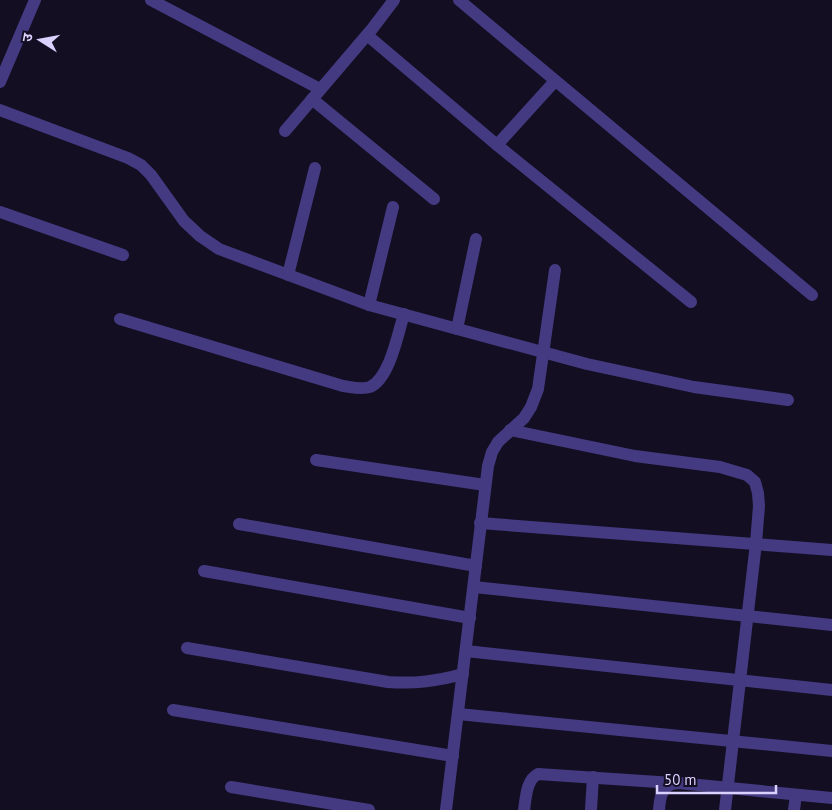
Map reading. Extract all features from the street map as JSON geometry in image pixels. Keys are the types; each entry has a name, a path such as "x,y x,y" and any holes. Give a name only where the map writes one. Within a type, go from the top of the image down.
{"street":[{"path":"1,78 35,0"},
{"path":"151,0 316,94 434,199"},
{"path":"285,131 367,35 394,0"},
{"path":"459,0 812,295"},
{"path":"367,35 497,145 690,302"},
{"path":"497,145 556,81"},
{"path":"0,110 128,158 141,165 151,175 184,221 200,236 219,249 288,275 369,304 543,352 643,377 694,387 788,400"},
{"path":"288,275 315,168"},
{"path":"369,304 393,207"},
{"path":"0,212 123,255"},
{"path":"457,328 476,239"},
{"path":"446,810 485,485 492,452 498,442 524,418 531,407 538,389 555,270"},
{"path":"120,319 343,386 357,388 369,387 379,381 387,367 404,314"},
{"path":"510,430 635,456 720,467 747,475 755,482 759,506 756,543 725,810"},
{"path":"316,460 485,485"},
{"path":"480,523 832,550"},
{"path":"238,524 476,566"},
{"path":"204,570 470,618"},
{"path":"474,587 832,625"},
{"path":"187,648 388,682 414,684 463,674"},
{"path":"466,651 832,690"},
{"path":"173,710 453,756"},
{"path":"458,714 832,751"},
{"path":"524,810 530,781 533,776 538,774 673,783 832,798"},
{"path":"592,810 593,777"},
{"path":"659,810 664,788 673,783"},
{"path":"231,786 369,810"},
{"path":"794,810 796,794"}]}
